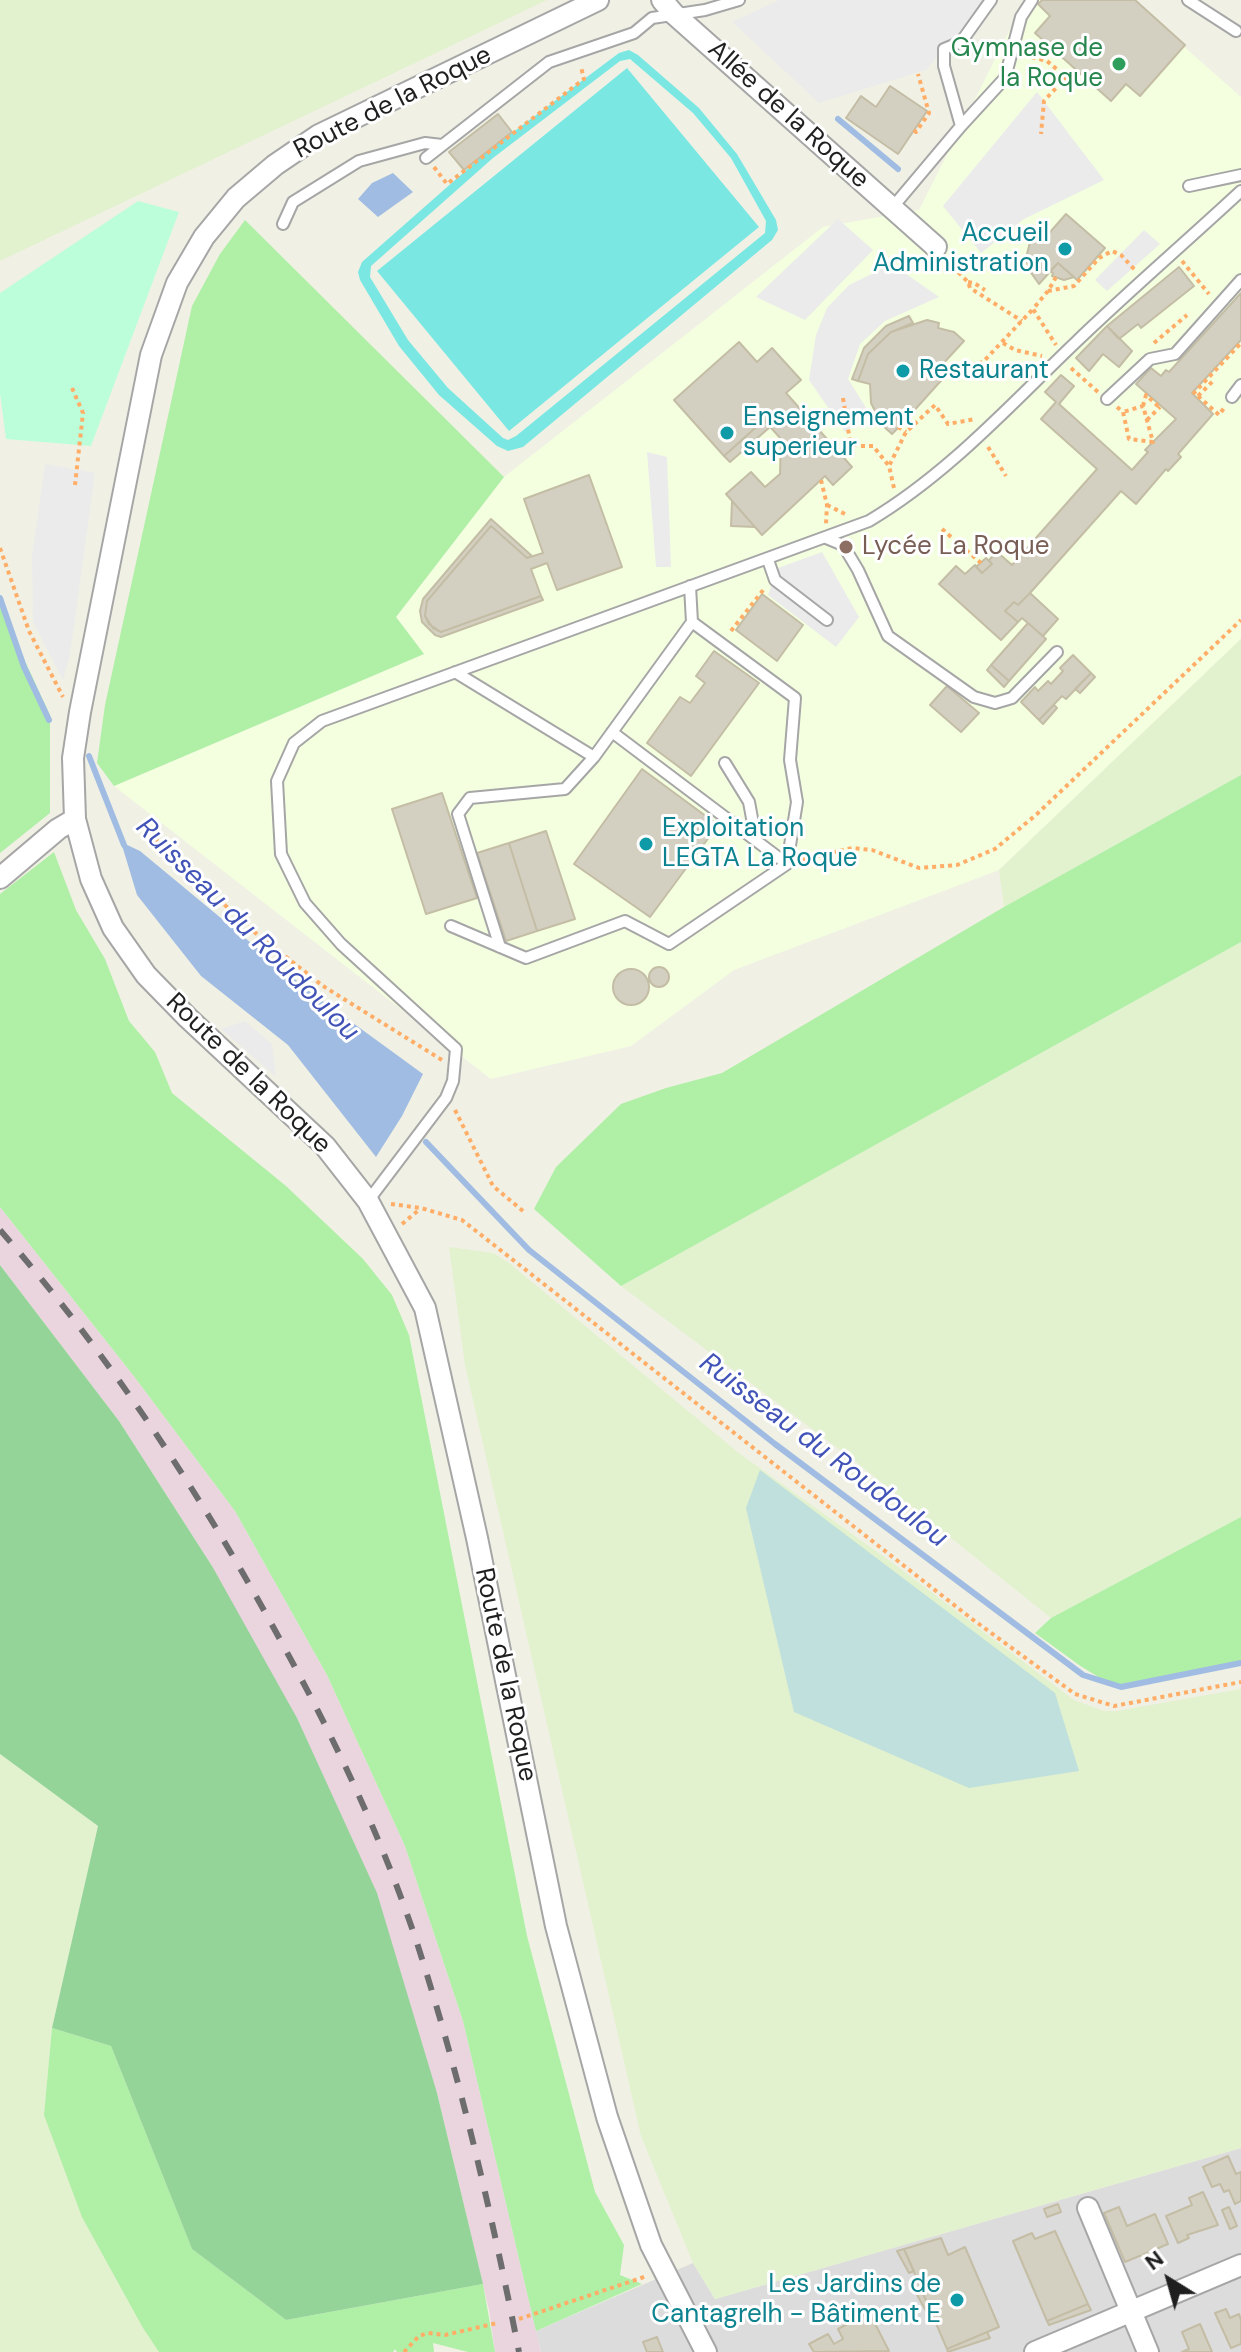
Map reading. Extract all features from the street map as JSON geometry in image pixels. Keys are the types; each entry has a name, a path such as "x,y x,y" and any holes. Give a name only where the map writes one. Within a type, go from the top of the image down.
{"street":[{"name":"Route de la Roque","path":"598,0 319,135 275,165 236,198 204,237 177,283 151,355 80,712 73,758 75,819 91,879 113,928 146,975 325,1146 368,1201 425,1308 477,1538 556,1926 607,2117 651,2245 706,2352"},
{"name":"Allée de la Roque","path":"668,7 936,247"},
{"path":"0,878 58,829 75,819"},
{"path":"1088,2208 1148,2352"},
{"path":"1047,2350 1241,2265"}],"lane":[{"path":"426,158 549,62 634,33 668,7 705,10 739,0"},
{"path":"961,126 944,66 944,49 961,42 991,0"},
{"path":"892,208 1005,78 1021,17 1032,0"},
{"path":"1188,0 1236,31"},
{"path":"283,224 293,202 359,161 425,143 442,145"},
{"path":"1189,186 1241,175"},
{"path":"368,1201 446,1098 453,1081 456,1049 341,944 305,903 281,854 277,781 294,743 322,721 869,521 901,502 993,424 1075,342 1241,191"},
{"path":"1107,399 1150,359 1175,354 1241,280"},
{"path":"1232,397 1241,385"},
{"path":"826,538 843,545 888,636 974,697 995,703 1012,698 1057,652"},
{"path":"768,560 775,580 827,620"},
{"path":"500,947 458,814 470,798 565,789 594,757 692,622 690,586"},
{"path":"451,926 526,958 625,921 669,944 787,864 797,802 790,760 795,698 692,622"},
{"path":"455,672 594,757"},
{"path":"612,732 787,864"},
{"path":"725,763 749,802 756,840"}],"path":[{"path":"1012,52 1047,61 1066,77 1044,101 1041,134"},
{"path":"426,158 447,184 584,79 580,62"},
{"path":"914,130 916,132 929,113 918,74"},
{"path":"1048,291 1074,286 1099,258 1112,251 1121,255 1144,281"},
{"path":"1184,262 1199,280"},
{"path":"957,272 968,282 985,290"},
{"path":"945,366 951,364 956,369 983,362 1033,309 1056,277"},
{"path":"968,282 970,288 1022,321"},
{"path":"1033,309 1045,328"},
{"path":"1003,343 1025,352"},
{"path":"1195,394 1241,343"},
{"path":"1081,377 1123,412 1129,439 1153,442 1143,406 1146,395 1159,406 1147,420"},
{"path":"1195,394 1213,381"},
{"path":"72,388 83,413 75,485"},
{"path":"1195,394 1219,415"},
{"path":"843,398 850,441 858,446 873,446 889,466 893,487 901,502"},
{"path":"889,466 906,432 935,405 948,424 974,418 993,424"},
{"path":"1123,412 1143,406"},
{"path":"898,427 906,432"},
{"path":"989,449 1006,476"},
{"path":"821,480 827,505 826,538"},
{"path":"942,529 981,563"},
{"path":"0,548 29,631 65,700"},
{"path":"731,631 759,592"},
{"path":"787,864 852,848 872,850 919,868 957,865 995,849 1037,814 1241,620"},
{"path":"149,833 248,927 323,986 454,1068"},
{"path":"446,1098 458,1114 493,1186 523,1211"},
{"path":"421,1208 462,1220 972,1619 1075,1694 1114,1706 1241,1682"},
{"path":"519,2319 664,2270"},
{"path":"404,2352 419,2336 428,2333 445,2335 497,2323"}],"shaded area":[{"path":"0,0 547,0 0,261"},
{"path":"779,0 987,0 926,70 819,103 732,22"},
{"name":"Lycée La Roque","path":"1025,0 1131,0 1241,97 1241,639 999,870 734,970 631,1046 491,1079 114,786 424,654 396,617 504,477 823,227 919,210"},
{"path":"629,50 638,55 699,108 737,154 776,220 778,230 772,240 523,447 508,451 497,446 439,395 399,346 358,272 362,262 488,151 619,53","holes":["630,59 693,113 731,158 766,221 765,233 516,436 508,440 503,438 448,388 408,340 370,277 371,266 493,158 620,61"]},
{"path":"627,68 759,227 509,431 377,271"},
{"path":"1037,92 1104,180 1024,219 981,253 943,206"},
{"path":"393,173 413,192 378,217 358,199 372,183"},
{"path":"838,219 873,250 805,320 756,297"},
{"path":"1144,230 1160,244 1107,291 1095,280"},
{"path":"892,264 939,297 885,321 860,344 848,379 870,414 845,432 809,380 816,335 827,308 849,285"},
{"path":"647,452 667,457 671,567 656,567"},
{"path":"45,464 95,473 70,655 63,680 33,622 32,556"},
{"path":"822,552 859,617 836,647 768,595 778,568"},
{"path":"1241,639 1241,775 1004,907 999,870"},
{"path":"121,842 140,851 309,991 423,1074 402,1116 376,1157 288,1045 201,976 137,895"},
{"path":"1241,942 1241,1517 1051,1618 851,1458 621,1286"},
{"path":"245,1021 272,1044 276,1077 221,1029"},
{"path":"0,1207 133,1375 235,1511 327,1675 405,1846 463,2021 541,2352 495,2352 489,2310 437,2093 212,1566 119,1421 0,1265"},
{"path":"449,1247 493,1253 509,1263 740,1454 894,1564 1074,1700 1104,1711 1117,1711 1241,1689 1241,2148 715,2299 693,2263 641,2136 465,1365"},
{"path":"760,1470 1055,1693 1079,1771 969,1788 794,1712 746,1508"},
{"path":"0,1754 98,1826 52,2028 44,2115 143,2328 159,2352 0,2352"},
{"path":"1241,2148 1241,2352 541,2352 536,2331 693,2263 715,2299"}],"green space":[{"path":"138,201 179,212 91,446 6,439 0,393 0,293"},
{"path":"245,220 504,477 396,617 424,654 114,786 97,763 105,705 192,306 220,254"},
{"path":"0,607 50,715 50,813 0,853"},
{"path":"1241,775 1241,942 621,1286 534,1209 556,1167 621,1104 722,1073 1004,907"},
{"path":"54,852 76,910 105,959 129,1021 155,1052 172,1093 286,1186 363,1259 392,1295 409,1335 527,1936 595,2192 624,2245 620,2275 642,2284 536,2331 463,2021 405,1846 327,1675 235,1511 133,1375 0,1207 0,894"},
{"path":"0,1265 119,1421 212,1566 297,1718 377,1893 437,2093 483,2284 286,2320 192,2249 111,2046 52,2028 98,1826 0,1754"},
{"path":"1241,1517 1241,1663 1116,1688 1035,1633 1051,1618"},
{"path":"52,2028 111,2046 192,2249 286,2320 483,2284 495,2352 468,2352 433,2343 434,2352 397,2352 395,2349 393,2352 159,2352 82,2217 44,2115"}],"building":[{"name":"Gymnase de la Roque","path":"1042,0 1135,0 1185,45 1140,96 1126,84 1111,101 1035,33 1050,16 1038,4"},
{"path":"890,86 927,111 898,154 846,118 861,96 876,107"},
{"path":"498,114 512,132 464,170 449,152"},
{"name":"Accueil Administration","path":"1066,214 1105,248 1077,280 1058,263 1039,284 1029,270 1026,258 1031,238 1036,231 1044,239"},
{"path":"1058,263 1074,277 1064,280 1052,276 1050,271"},
{"path":"1179,267 1194,286 1141,328 1138,324 1119,339 1107,326"},
{"path":"1241,293 1241,340 1192,393 1213,414 1178,454 1181,457 1168,471 1166,469 1136,504 1121,491 1030,593 1018,605 1014,602 1005,611 1018,622 1001,640 939,584 956,566 965,574 975,565 982,573 992,564 989,560 997,552 1012,565 1097,469 1041,419 1056,402 1045,392 1061,375 1074,386 1059,404 1132,470 1148,452 1145,450 1176,419 1136,384 1151,368 1161,376 1166,370 1169,372"},
{"path":"909,316 913,323 891,332 868,354 858,381 852,379 864,348 886,326"},
{"name":"Restaurant","path":"927,320 939,323 938,328 954,332 964,341 940,367 947,374 902,424 891,414 882,425 871,403 870,384 858,381 868,354 891,332"},
{"path":"1107,326 1132,351 1119,367 1103,354 1089,371 1076,358"},
{"name":"Enseignement superieur","path":"739,342 757,362 772,348 801,380 786,393 852,467 833,485 825,476 762,535 726,494 751,472 765,487 780,474 781,439 764,420 724,456 674,400"},
{"path":"891,414 902,424 892,434 882,425"},
{"path":"764,420 770,427 730,462 724,456"},
{"path":"589,475 622,567 557,590 547,563 531,569 541,596 441,632 433,628 425,616 427,601 491,526 527,558 543,553 524,499"},
{"path":"732,501 755,527 731,526"},
{"path":"491,519 532,556 527,558 491,526 427,601 425,616 429,624 441,632 541,596 543,600 441,637 435,635 422,622 420,611 423,599"},
{"path":"986,558 992,564 982,573 976,567"},
{"path":"1030,593 1058,619 1043,636 1022,618 1018,622 1005,611 1014,602 1018,605"},
{"path":"762,594 803,625 777,661 736,630"},
{"path":"1028,623 1046,639 1009,681 991,665"},
{"name":"Exploitation LEGTA La Roque","path":"714,651 759,683 691,776 647,743 680,697 690,703 705,683 696,676"},
{"path":"1073,655 1091,673 1066,699 1062,696 1039,720 1021,702 1035,687 1038,691 1048,681 1051,684 1063,671 1060,668"},
{"path":"991,665 1009,681 1004,687 987,670"},
{"path":"1091,673 1095,677 1080,693 1075,689"},
{"path":"947,686 979,713 961,732 930,705"},
{"path":"1054,705 1057,708 1043,724 1039,720"},
{"name":"Exploitation LEGTA La Roque","path":"642,769 718,825 650,917 574,864"},
{"path":"442,793 477,898 426,914 392,809"},
{"path":"546,831 575,919 537,931 509,843"},
{"path":"509,843 537,931 506,941 477,853"},
{"path":"659,967 666,970 669,977 666,984 659,987 652,984 649,977 652,970"},
{"path":"631,969 644,974 649,987 644,1000 631,1005 618,1000 613,987 618,974"},
{"path":"1228,2156 1236,2174 1241,2172 1241,2201 1235,2204 1229,2190 1224,2192 1220,2184 1212,2187 1203,2167"},
{"path":"1203,2192 1218,2225 1187,2235 1189,2238 1178,2243 1166,2216 1192,2205 1189,2198"},
{"path":"1058,2204 1061,2212 1047,2217 1044,2209"},
{"path":"1119,2207 1127,2226 1155,2214 1168,2244 1125,2262 1104,2213"},
{"path":"1229,2207 1237,2226 1230,2229 1222,2210"},
{"path":"1055,2231 1088,2304 1047,2321 1013,2241 1032,2233 1035,2239"},
{"name":"Les Jardins de Cantagrelh - Bâtiment E","path":"941,2238 948,2255 965,2247 999,2327 947,2349 904,2249"},
{"path":"904,2249 914,2271 909,2273 897,2251"},
{"path":"922,2291 930,2310 926,2311 916,2293"},
{"path":"1088,2304 1091,2310 1049,2325 1047,2321"},
{"path":"1226,2309 1230,2318 1239,2314 1241,2320 1241,2344 1231,2348 1215,2313"},
{"path":"869,2312 889,2351 814,2352 809,2344 828,2334 834,2344 843,2339 838,2329"},
{"path":"1200,2324 1212,2352 1182,2352 1189,2349 1182,2332"},
{"path":"987,2332 990,2338 948,2352 947,2349"},
{"path":"657,2337 663,2352 647,2352 643,2342"}],"waterway":[{"path":"838,119 898,169"},
{"name":"Ruisseau du Roudoulou","path":"0,598 24,667 49,720"},
{"name":"Ruisseau du Roudoulou","path":"89,756 124,845"},
{"name":"Ruisseau du Roudoulou","path":"426,1142 529,1250 775,1444 1083,1675 1121,1687 1241,1663"}],"railway":[{"path":"0,1230 80,1328 188,1482 283,1645 357,1791 404,1905 447,2044 486,2197 519,2352"}],"place":[{"name":"Gymnase de la Roque","path":"1119,64"},
{"name":"Accueil Administration","path":"1065,249"},
{"name":"Restaurant","path":"903,371"},
{"name":"Enseignement superieur","path":"727,433"},
{"name":"Lycée La Roque","path":"846,547"},
{"name":"Exploitation LEGTA La Roque","path":"646,844"},
{"name":"Les Jardins de Cantagrelh - Bâtiment E","path":"957,2300"}]}
